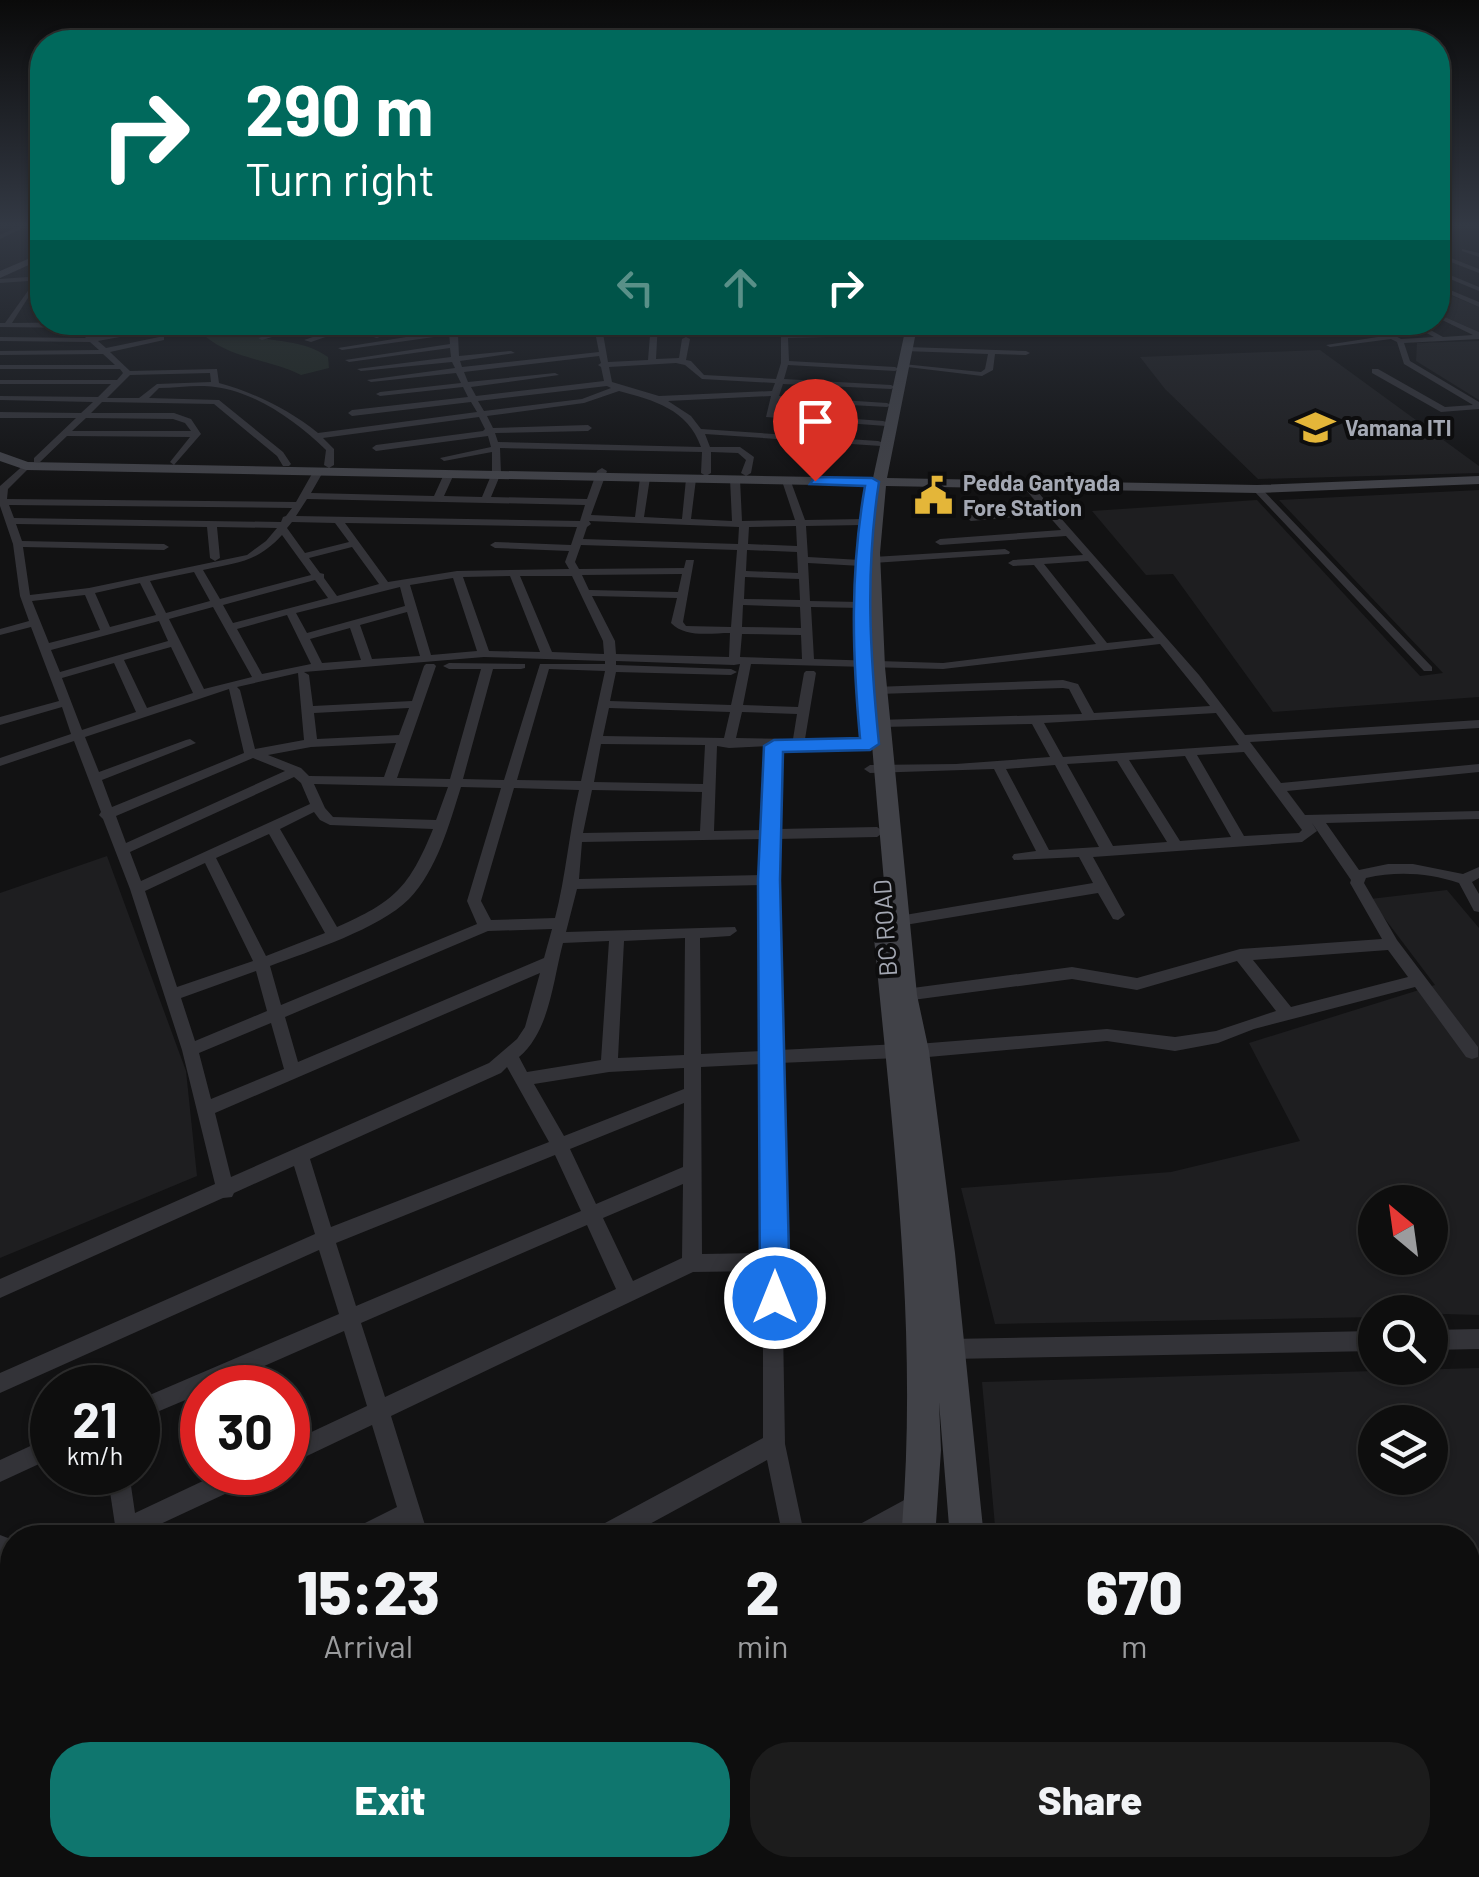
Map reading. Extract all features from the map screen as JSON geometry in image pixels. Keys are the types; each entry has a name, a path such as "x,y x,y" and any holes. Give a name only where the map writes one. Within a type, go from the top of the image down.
{"street":[{"path":"1450,322 1479,336"},
{"path":"3,325 30,324"},
{"path":"89,335 125,370"},
{"path":"0,339 90,340 118,335"},
{"path":"262,338 273,335"},
{"path":"308,340 324,335"},
{"path":"376,335 342,348 431,335 451,340"},
{"path":"452,335 454,358 494,447 496,472 486,499"},
{"path":"348,360 480,335"},
{"path":"598,335 602,366 613,386"},
{"path":"652,362 654,335"},
{"path":"785,335 785,363 768,414 772,416 898,366"},
{"path":"789,335 898,366"},
{"path":"1389,335 1397,339 1406,362 1479,406"},
{"path":"1437,335 1444,338"},
{"path":"1330,345 1479,336"},
{"path":"0,353 104,352 161,338"},
{"path":"602,366 685,358 686,338"},
{"path":"2,398 68,340"},
{"path":"785,363 986,373 992,352"},
{"path":"678,360 688,363 702,377 780,381 992,352 1026,352"},
{"path":"361,369 511,353"},
{"path":"371,380 600,354"},
{"path":"352,414 613,386 657,399 775,396 898,366"},
{"path":"702,431 898,366"},
{"path":"871,674 861,604 898,366"},
{"path":"898,366 878,479 864,522 871,674 878,769 899,921 908,1051 950,1349 966,1525"},
{"path":"0,367 210,370 216,384"},
{"path":"125,370 120,382 67,434 2,488 17,542 25,595 54,676 83,739 106,815 137,889 173,995 226,1191"},
{"path":"142,400 169,371"},
{"path":"958,386 959,372"},
{"path":"1421,372 1379,374 1444,410 1479,406"},
{"path":"380,394 555,376"},
{"path":"0,382 120,382"},
{"path":"25,595 89,591 250,558 265,548 323,468 330,449 252,392 216,384 158,386"},
{"path":"316,436 584,401 613,386"},
{"path":"2,398 216,402 252,392"},
{"path":"657,399 702,431 708,448 686,522"},
{"path":"216,402 280,454 286,464"},
{"path":"0,416 174,416 188,422 198,434"},
{"path":"376,448 487,432 588,428"},
{"path":"67,434 198,434"},
{"path":"174,462 198,434"},
{"path":"32,463 286,464 406,473 447,466 494,447 708,448 747,452 751,459 740,476 740,665 729,744"},
{"path":"4,459 32,463 1257,490 1479,480"},
{"path":"447,466 541,476 699,476"},
{"path":"438,498 447,466"},
{"path":"391,523 406,473"},
{"path":"570,569 599,474"},
{"path":"533,500 541,476"},
{"path":"740,476 878,479"},
{"path":"638,520 645,478"},
{"path":"787,480 801,523 802,604 808,632 809,668 798,746"},
{"path":"1026,484 1221,709 1278,788 1310,819 1358,878 1361,898 1472,1052"},
{"path":"1257,490 1428,669"},
{"path":"4,502 401,497 592,502"},
{"path":"485,572 512,499"},
{"path":"971,518 1048,511"},
{"path":"10,520 212,526 340,521 864,522"},
{"path":"610,569 619,520"},
{"path":"340,521 385,586"},
{"path":"283,522 334,599"},
{"path":"163,564 166,525"},
{"path":"212,526 215,558"},
{"path":"940,542 1067,533"},
{"path":"0,544 164,546"},
{"path":"306,556 355,544"},
{"path":"495,545 742,549 867,562 1005,552"},
{"path":"693,548 677,623 683,629 808,632"},
{"path":"250,558 267,588"},
{"path":"1013,563 1088,558"},
{"path":"1036,561 1104,646"},
{"path":"0,1289 300,1158 510,1057 533,1028 571,884 575,838 611,664 610,641 588,593 570,569"},
{"path":"230,627 385,586 457,574 570,569 688,571"},
{"path":"198,570 258,677"},
{"path":"486,926 474,900 546,661 513,572"},
{"path":"173,995 390,908 417,879 440,824 486,660 457,574"},
{"path":"740,574 802,576"},
{"path":"44,648 320,576"},
{"path":"144,580 200,694"},
{"path":"390,778 428,662 408,608 404,582"},
{"path":"89,591 106,632"},
{"path":"588,593 684,595"},
{"path":"739,602 861,604"},
{"path":"306,637 408,608"},
{"path":"290,610 318,667"},
{"path":"0,632 34,623"},
{"path":"354,624 367,662"},
{"path":"871,674 1162,640"},
{"path":"54,676 174,643"},
{"path":"118,659 143,714"},
{"path":"83,739 143,714 258,677 367,662 740,665 1063,684 1074,687 1090,716"},
{"path":"0,766 234,690 303,675 428,662"},
{"path":"303,675 310,742"},
{"path":"234,690 244,742 252,754 301,775 708,788"},
{"path":"0,722 67,702"},
{"path":"307,710 417,704"},
{"path":"605,704 803,712"},
{"path":"596,740 798,746 875,733 1221,709"},
{"path":"1036,720 1107,848"},
{"path":"878,769 1188,752 1242,743 1479,724"},
{"path":"106,815 252,754 310,742 402,740"},
{"path":"94,779 190,743"},
{"path":"706,834 711,744"},
{"path":"774,746 769,880 776,1262 774,1444 791,1525"},
{"path":"1188,752 1240,841"},
{"path":"1120,755 1175,844"},
{"path":"998,765 1044,854"},
{"path":"1278,788 1479,768"},
{"name":"BC ROAD","path":"878,769 877,832 889,994 908,1051 918,1254 923,1501 920,1525"},
{"path":"301,775 330,821 440,824"},
{"path":"120,851 301,775"},
{"path":"137,889 318,806"},
{"path":"1310,819 1479,815"},
{"path":"1019,856 1302,837 1310,831 1310,819"},
{"path":"273,829 334,933"},
{"path":"575,838 877,832"},
{"path":"1082,850 1118,915"},
{"path":"209,858 260,962 279,1012 293,1072"},
{"path":"1358,878 1373,871 1420,868 1472,876 1479,908"},
{"path":"571,884 769,880"},
{"path":"899,921 1102,887"},
{"path":"190,1050 486,926 617,938 730,931"},
{"path":"692,1263 689,1094 693,935"},
{"path":"609,1065 617,938"},
{"path":"905,995 1072,973 1136,984 1240,955 1392,944"},
{"path":"1240,955 1288,1014"},
{"path":"204,1110 552,961"},
{"path":"523,1079 609,1065 690,1059 908,1051 1107,1036 1176,1044 1218,1036 1418,980"},
{"path":"510,1057 560,1146 628,1293"},
{"path":"0,1383 324,1239 689,1094"},
{"path":"300,1158 382,1410 414,1525"},
{"path":"160,1400 693,1171"},
{"path":"310,1444 692,1263 776,1262"},
{"path":"1448,1340 1479,1339"},
{"path":"950,1349 1358,1341"},
{"path":"624,1525 774,1444"},
{"path":"0,1471 30,1457"},
{"path":"121,1495 126,1525"},
{"path":"143,1525 202,1495"},
{"path":"880,1525 923,1501"},
{"path":"384,1525 410,1512"}],"shaded area":[{"path":"1450,315 1479,315 1479,332 1450,319"},
{"path":"204,335 251,335 294,343 328,357 329,368 301,375 216,344"},
{"path":"1479,341 1479,400 1416,361 1417,343"},
{"name":"Vamana ITI","path":"1320,350 1479,466 1479,473 1258,479 1165,389 1140,357"},
{"path":"1479,490 1479,697 1273,712 1173,574 1146,575 1092,511 1257,500 1420,676 1443,673 1279,500"},
{"path":"107,856 186,1071 197,1176 0,1258 0,893"},
{"path":"1447,890 1479,928 1479,1315 1448,1314 1448,1295 1358,1295 1358,1317 995,1324 961,1188 1171,1172 1300,1141 1249,1043 1435,985 1370,899"},
{"path":"1479,1368 1479,1525 995,1525 982,1382 1358,1371 1358,1385 1448,1385 1448,1369"}],"place":[{"name":"Vamana ITI","path":"1315,427"},
{"name":"Pedda Gantyada Fore Station","path":"933,495"}],"route":[{"path":"775,1298 769,880 774,746 870,744 862,666 860,552 872,482 815,481"}]}
